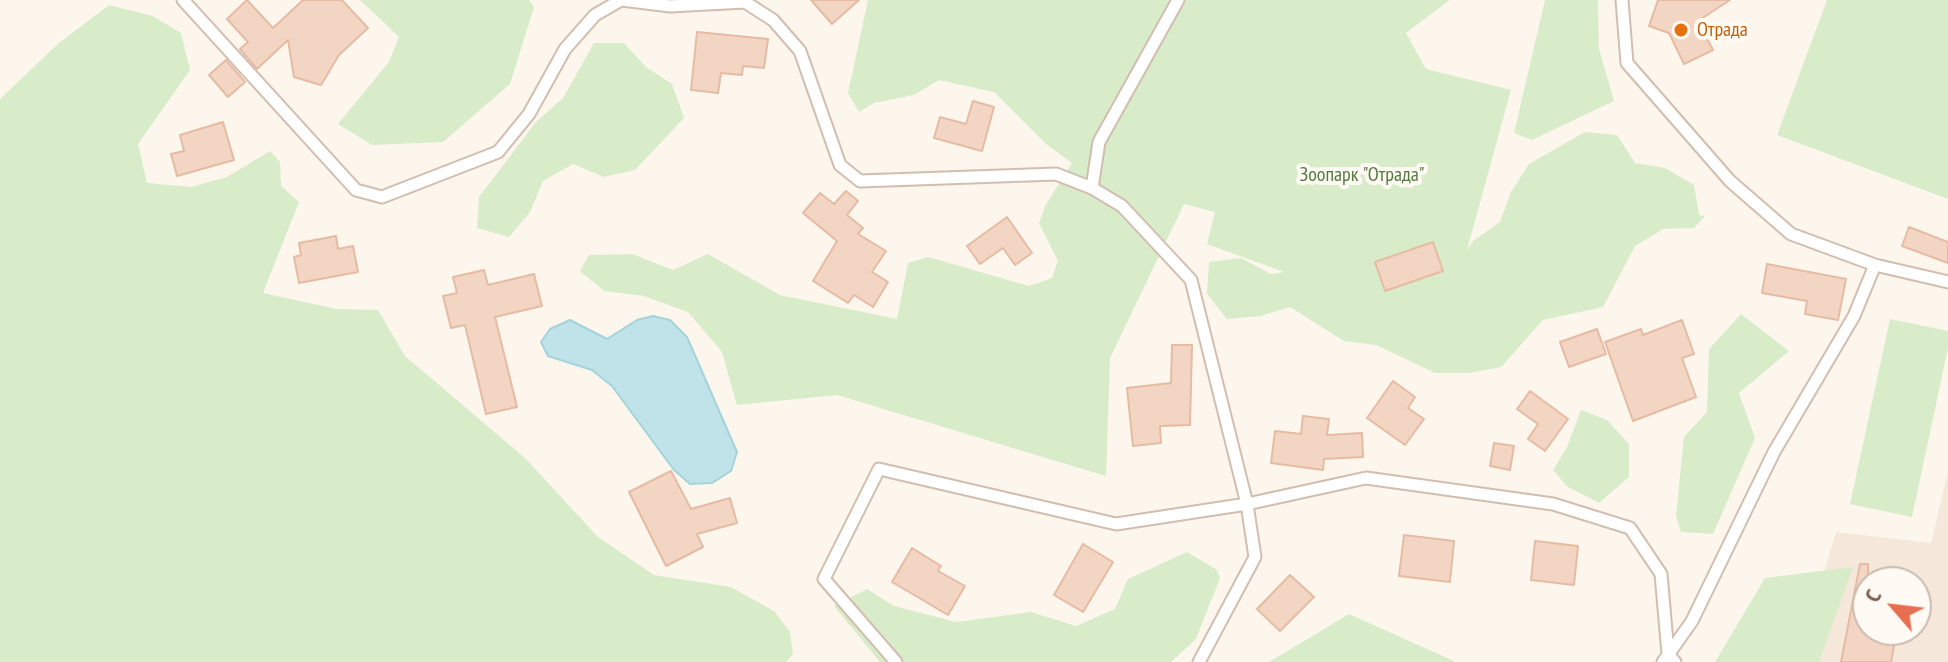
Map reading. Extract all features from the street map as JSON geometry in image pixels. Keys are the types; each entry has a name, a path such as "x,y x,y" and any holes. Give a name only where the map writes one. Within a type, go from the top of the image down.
{"lane":[{"path":"183,0 356,190 382,197 498,152 529,114 565,49 595,15 621,0 670,6 745,2 773,20 800,51 840,165 860,181 1056,174 1092,188 1122,206 1191,280 1247,504 1255,557 1199,662"},
{"path":"1092,188 1099,142 1178,0"},
{"path":"1622,0 1627,63 1730,181 1791,234 1875,265 1948,282"},
{"path":"1669,659 1692,621 1774,452 1854,316 1875,265"},
{"path":"896,662 824,579 879,469 1116,524 1247,504 1366,478 1553,504 1630,528 1661,574 1669,659"}],"shaded area":[{"path":"1948,471 1948,662 1797,662 1836,532 1931,543"}],"green space":[{"path":"360,0 529,0 534,7 510,84 443,142 372,145 338,124 389,62 399,37"},
{"name":"Зоопарк \"Отрада\"","path":"868,0 1450,0 1406,33 1426,69 1511,90 1467,250 1473,241 1500,222 1511,192 1529,164 1585,132 1617,135 1635,163 1665,168 1694,185 1699,215 1705,216 1694,228 1663,229 1635,246 1603,307 1543,320 1501,367 1469,373 1435,373 1376,345 1344,341 1290,307 1260,316 1227,319 1207,294 1209,262 1241,258 1271,274 1284,272 1207,244 1215,212 1184,204 1110,358 1106,476 837,395 737,405 722,352 688,312 644,296 604,291 580,271 589,255 632,254 673,270 708,254 780,295 897,319 908,263 928,257 1029,286 1052,278 1058,261 1039,223 1045,206 1072,163 1046,144 994,92 939,80 914,95 874,103 859,112 848,93"},
{"path":"1545,0 1598,0 1599,49 1614,101 1532,140 1514,133"},
{"path":"1827,0 1948,0 1948,199 1777,135"},
{"path":"109,5 153,16 181,33 190,70 138,144 147,183 191,187 227,177 270,151 280,162 281,186 299,202 263,293 337,309 378,310 405,356 525,458 598,537 654,575 731,587 774,611 790,632 793,654 786,662 0,662 0,99 59,43"},
{"path":"594,43 624,43 646,67 672,84 684,118 635,170 604,177 573,164 543,181 530,212 509,237 477,228 479,197 536,122 563,98"},
{"path":"1741,314 1789,351 1739,393 1755,438 1713,534 1681,532 1676,516 1684,437 1707,412 1709,349"},
{"path":"1890,319 1948,331 1948,348 1912,517 1850,504"},
{"path":"1581,410 1607,420 1629,444 1629,477 1599,503 1568,487 1553,470 1567,447"},
{"path":"1187,552 1217,570 1220,578 1196,639 1171,662 880,662 834,606 867,589 894,606 956,622 1031,612 1076,626 1115,609 1128,579"},
{"path":"1852,567 1819,662 1715,662 1765,578"},
{"path":"1349,614 1456,662 1269,662"}],"water":[{"path":"653,316 670,320 687,337 737,452 731,471 712,483 690,484 674,470 612,386 592,370 548,356 541,342 550,329 570,320 607,339 637,320"}],"building":[{"path":"247,0 273,28 303,0 342,0 368,28 339,55 321,85 294,77 288,40 257,69 240,49 248,42 227,19"},
{"path":"811,0 859,0 832,24"},
{"name":"Отрада","path":"1658,0 1730,0 1698,21 1713,50 1684,64 1669,33 1649,26"},
{"path":"697,32 768,39 764,68 743,66 742,75 721,73 718,93 691,90"},
{"path":"226,60 245,82 228,97 209,75"},
{"path":"973,101 994,107 982,151 934,138 940,117 966,124"},
{"path":"223,122 234,160 177,176 171,154 184,151 180,135"},
{"path":"846,191 858,201 847,215 863,228 858,234 886,251 872,272 888,282 873,307 854,295 848,303 813,281 837,241 803,213 820,193 834,204"},
{"path":"1007,217 1032,253 1015,265 1003,248 980,264 967,246"},
{"path":"1909,227 1948,242 1948,263 1902,246"},
{"path":"336,236 338,249 353,246 358,272 299,283 294,257 301,255 299,243"},
{"path":"1433,242 1443,271 1385,291 1375,262"},
{"path":"1767,264 1846,279 1838,320 1805,314 1807,301 1762,293"},
{"path":"484,270 488,285 534,274 542,306 495,317 517,407 486,414 465,325 451,328 443,296 457,293 453,277"},
{"path":"1682,320 1694,354 1682,358 1696,397 1633,421 1605,342 1641,329 1643,335"},
{"path":"1597,329 1606,354 1569,367 1560,342"},
{"path":"1172,345 1192,345 1190,425 1160,426 1161,443 1133,446 1127,388 1171,383"},
{"path":"1393,381 1415,397 1408,408 1424,419 1405,445 1367,418"},
{"path":"1530,391 1568,419 1545,451 1528,439 1538,424 1517,409"},
{"path":"1303,416 1329,419 1327,435 1362,433 1363,457 1324,459 1323,470 1271,463 1275,431 1301,434"},
{"path":"1494,443 1514,446 1510,470 1490,466"},
{"path":"671,471 691,509 730,498 737,523 697,534 703,547 666,566 629,492"},
{"path":"1404,535 1454,541 1450,582 1399,576"},
{"path":"1535,541 1578,546 1574,585 1531,580"},
{"path":"1083,544 1113,562 1083,612 1054,595"},
{"path":"912,548 941,566 938,571 965,586 948,615 892,582"},
{"path":"1290,575 1314,597 1280,631 1257,609"},
{"path":"1852,605 1852,646 1894,646 1891,662 1841,662"}],"place":[{"name":"Отрада","path":"1681,30"}]}
